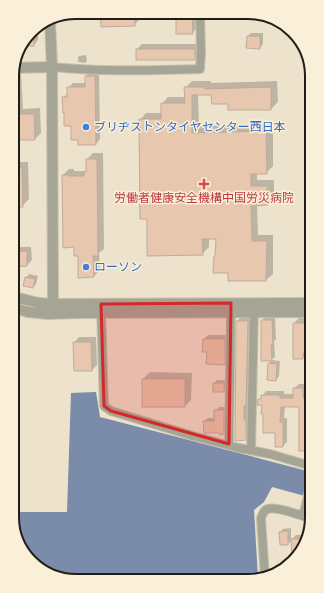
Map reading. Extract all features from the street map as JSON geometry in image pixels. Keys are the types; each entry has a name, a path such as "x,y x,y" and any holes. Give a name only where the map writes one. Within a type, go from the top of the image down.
{"street":[{"path":"19,68 52,67 126,70 200,69 200,19"},
{"path":"50,26 52,67 53,309"},
{"path":"19,298 53,309"},
{"path":"297,308 305,305"},
{"path":"19,309 28,312 53,309 101,308 297,308 305,310"},
{"path":"101,308 104,406 111,411 193,436 270,454 305,464"},
{"path":"229,444 231,308"},
{"path":"251,450 254,308"},
{"path":"265,571 261,518 263,512 268,508 303,516 305,508"}],"highlighted area":[{"path":"231,303 229,444 111,411 104,406 101,304"}],"water":[{"path":"96,392 100,417 305,470 305,496 272,487 264,502 254,510 258,573 69,574 54,570 38,560 29,549 22,535 19,512 67,512 71,393"}],"building":[{"path":"100,19 134,19 135,26 101,27"},
{"path":"176,19 192,19 193,34 176,34"},
{"path":"247,36 260,36 260,49 246,48"},
{"path":"34,37 34,46 28,46"},
{"path":"136,49 195,49 195,60 136,60"},
{"path":"85,76 95,76 96,145 78,145 78,140 71,140 71,126 64,126 62,97 67,97 67,87 85,87"},
{"path":"184,87 205,87 205,89 271,87 271,110 228,110 228,104 212,104 211,95 192,95 192,133 266,131 267,174 251,174 251,186 267,186 268,205 251,206 252,241 267,241 266,281 228,281 228,273 213,273 216,239 202,239 203,255 147,256 147,219 140,219 139,119 161,119 161,103 185,103"},
{"path":"19,114 34,114 35,140 19,140"},
{"path":"86,159 97,159 98,256 93,256 94,277 78,278 78,256 74,256 74,247 63,248 62,175 84,176 84,172 86,172"},
{"path":"19,168 22,168 23,207 19,207"},
{"path":"27,251 27,266 19,267 19,252"},
{"path":"25,277 35,279 33,288 23,286"},
{"path":"261,320 272,320 272,361 261,361"},
{"path":"236,321 248,321 246,405 244,406 246,440 235,441"},
{"path":"293,323 305,323 305,353 303,353 303,359 293,359"},
{"path":"203,339 225,339 225,365 206,364 207,352 202,352"},
{"path":"73,342 91,342 92,371 74,371"},
{"path":"268,363 277,364 276,381 267,380"},
{"path":"142,379 185,379 185,407 142,407"},
{"path":"213,383 224,383 224,392 213,392"},
{"path":"293,388 303,388 303,398 305,398 305,451 299,451 299,407 281,407 280,422 283,422 283,447 275,447 275,433 263,433 263,414 261,414 262,405 257,405 258,399 261,399 261,395 280,395 280,398 293,398"},
{"path":"214,410 224,410 224,434 204,433 203,421 214,421"},
{"path":"288,531 288,545 280,545 279,532"},
{"path":"291,539 300,539 293,552 292,553"}],"place":[{"name":"ブリヂストンタイヤセンター西日本","path":"86,127"},
{"name":"労働者健康安全機構中国労災病院","path":"204,184"},
{"name":"ローソン","path":"86,267"}]}
